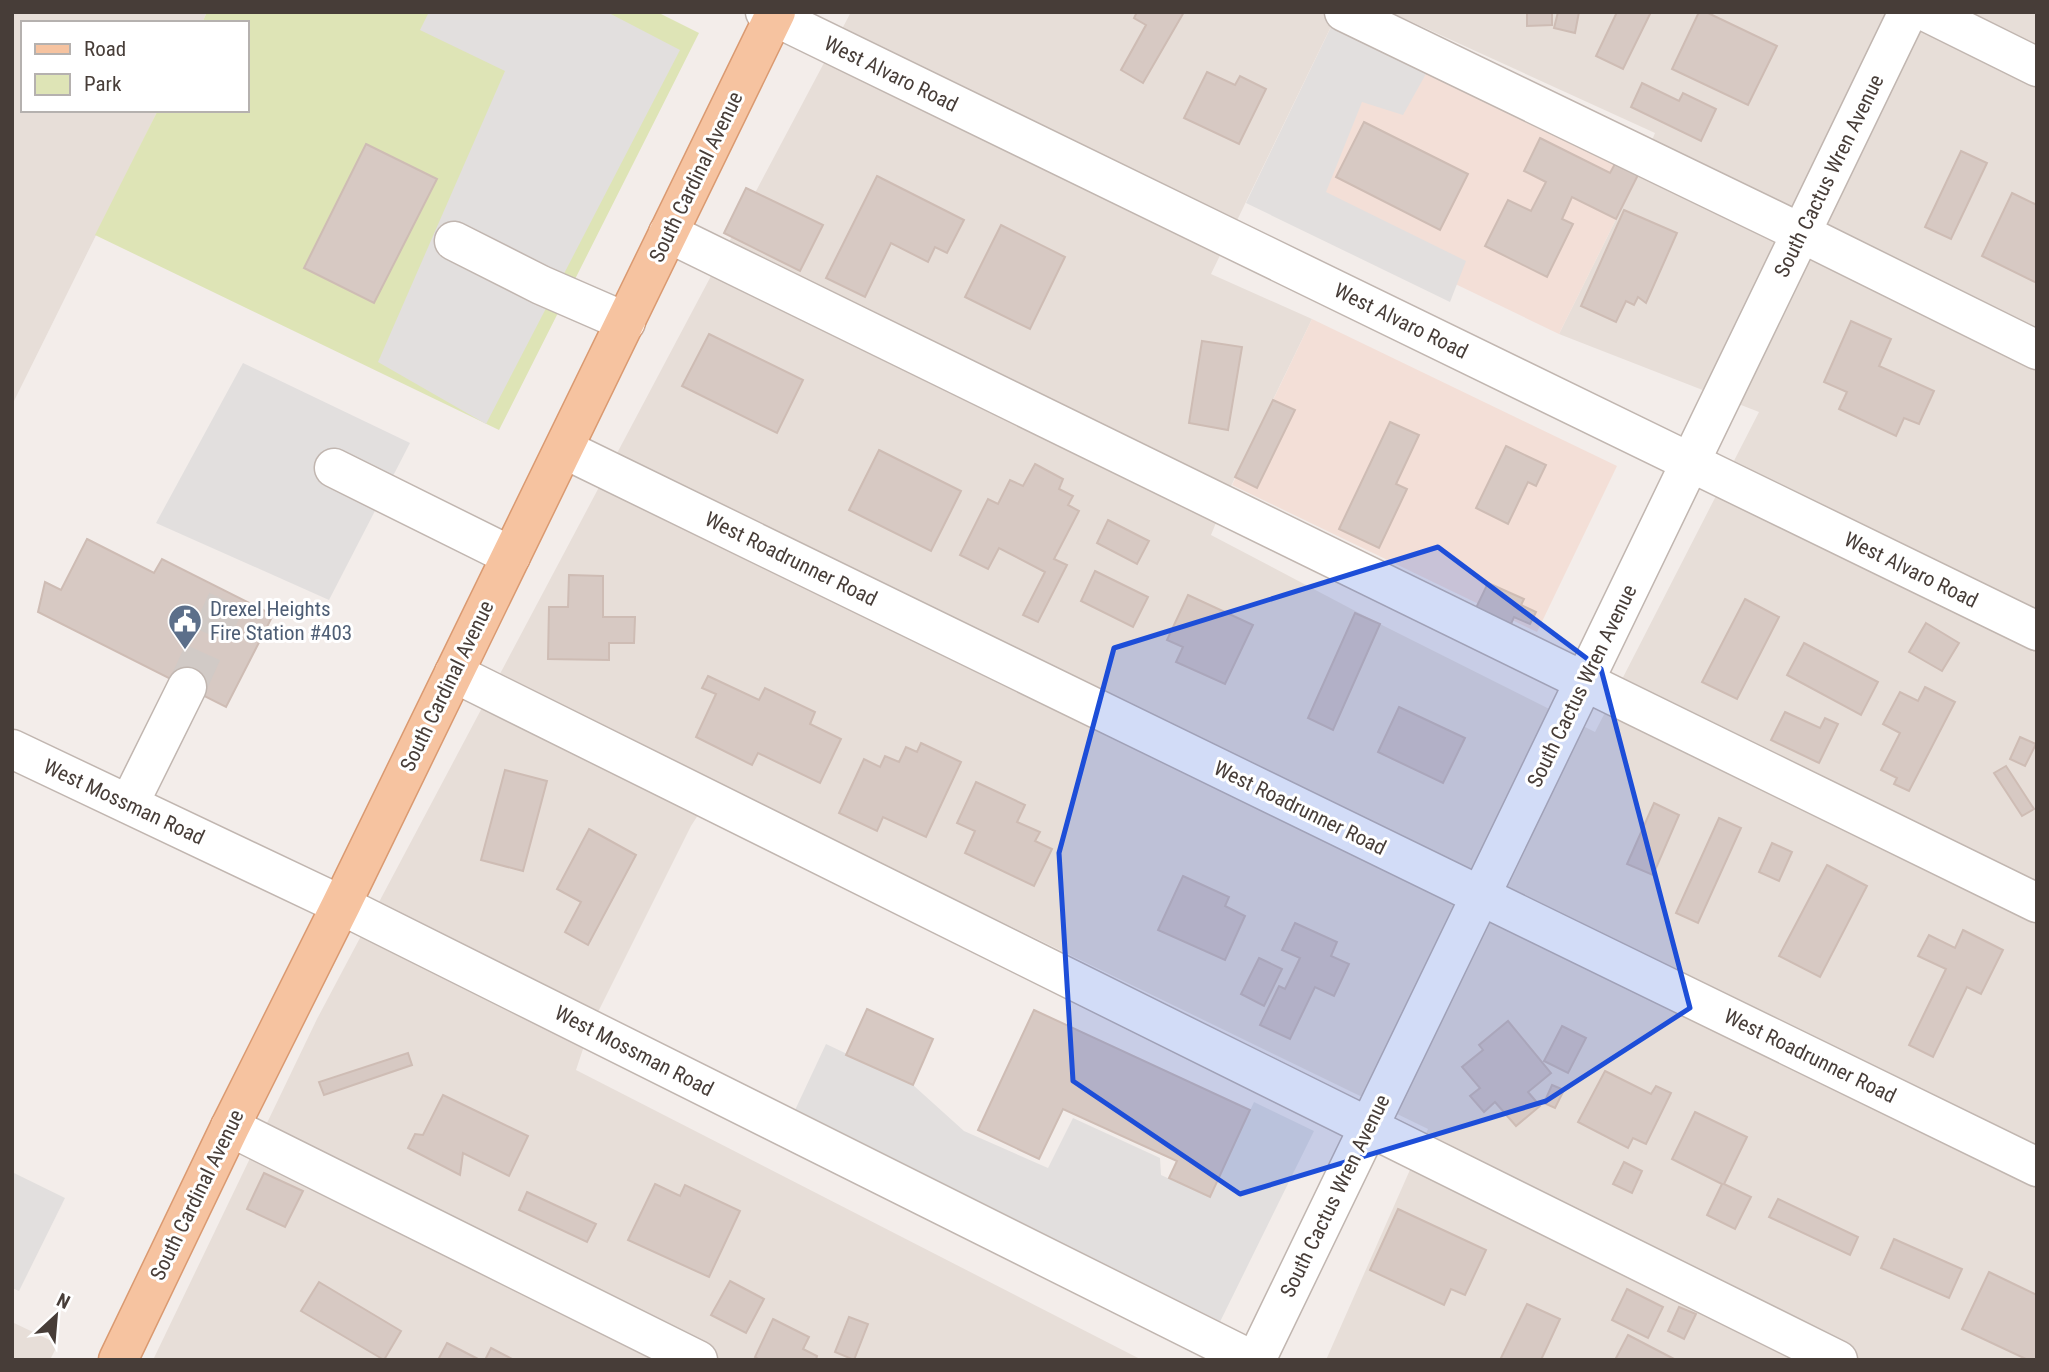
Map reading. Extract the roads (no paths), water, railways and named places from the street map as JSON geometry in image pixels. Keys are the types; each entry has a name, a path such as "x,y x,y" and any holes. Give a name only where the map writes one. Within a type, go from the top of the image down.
{"main road":[{"name":"South Cardinal Avenue","path":"121,1359 230,1127 626,322 772,14"}],"street":[{"path":"1344,12 2037,349"},
{"name":"South Cactus Wren Avenue","path":"1254,1360 1908,12"},
{"path":"1926,12 2037,66"},
{"name":"West Alvaro Road","path":"772,14 2037,631"},
{"path":"668,233 2037,903"},
{"path":"454,241 541,285 626,322"},
{"name":"West Roadrunner Road","path":"564,449 2037,1167"},
{"path":"334,468 511,556"},
{"path":"454,673 1838,1360"},
{"path":"129,804 187,687"},
{"name":"West Mossman Road","path":"12,749 341,905 1254,1360"},
{"path":"230,1127 698,1360"}],"tunnel":[{"path":"187,687 230,593"}],"place":[{"name":"Drexel Heights Fire Station #403","path":"185,651"}]}
